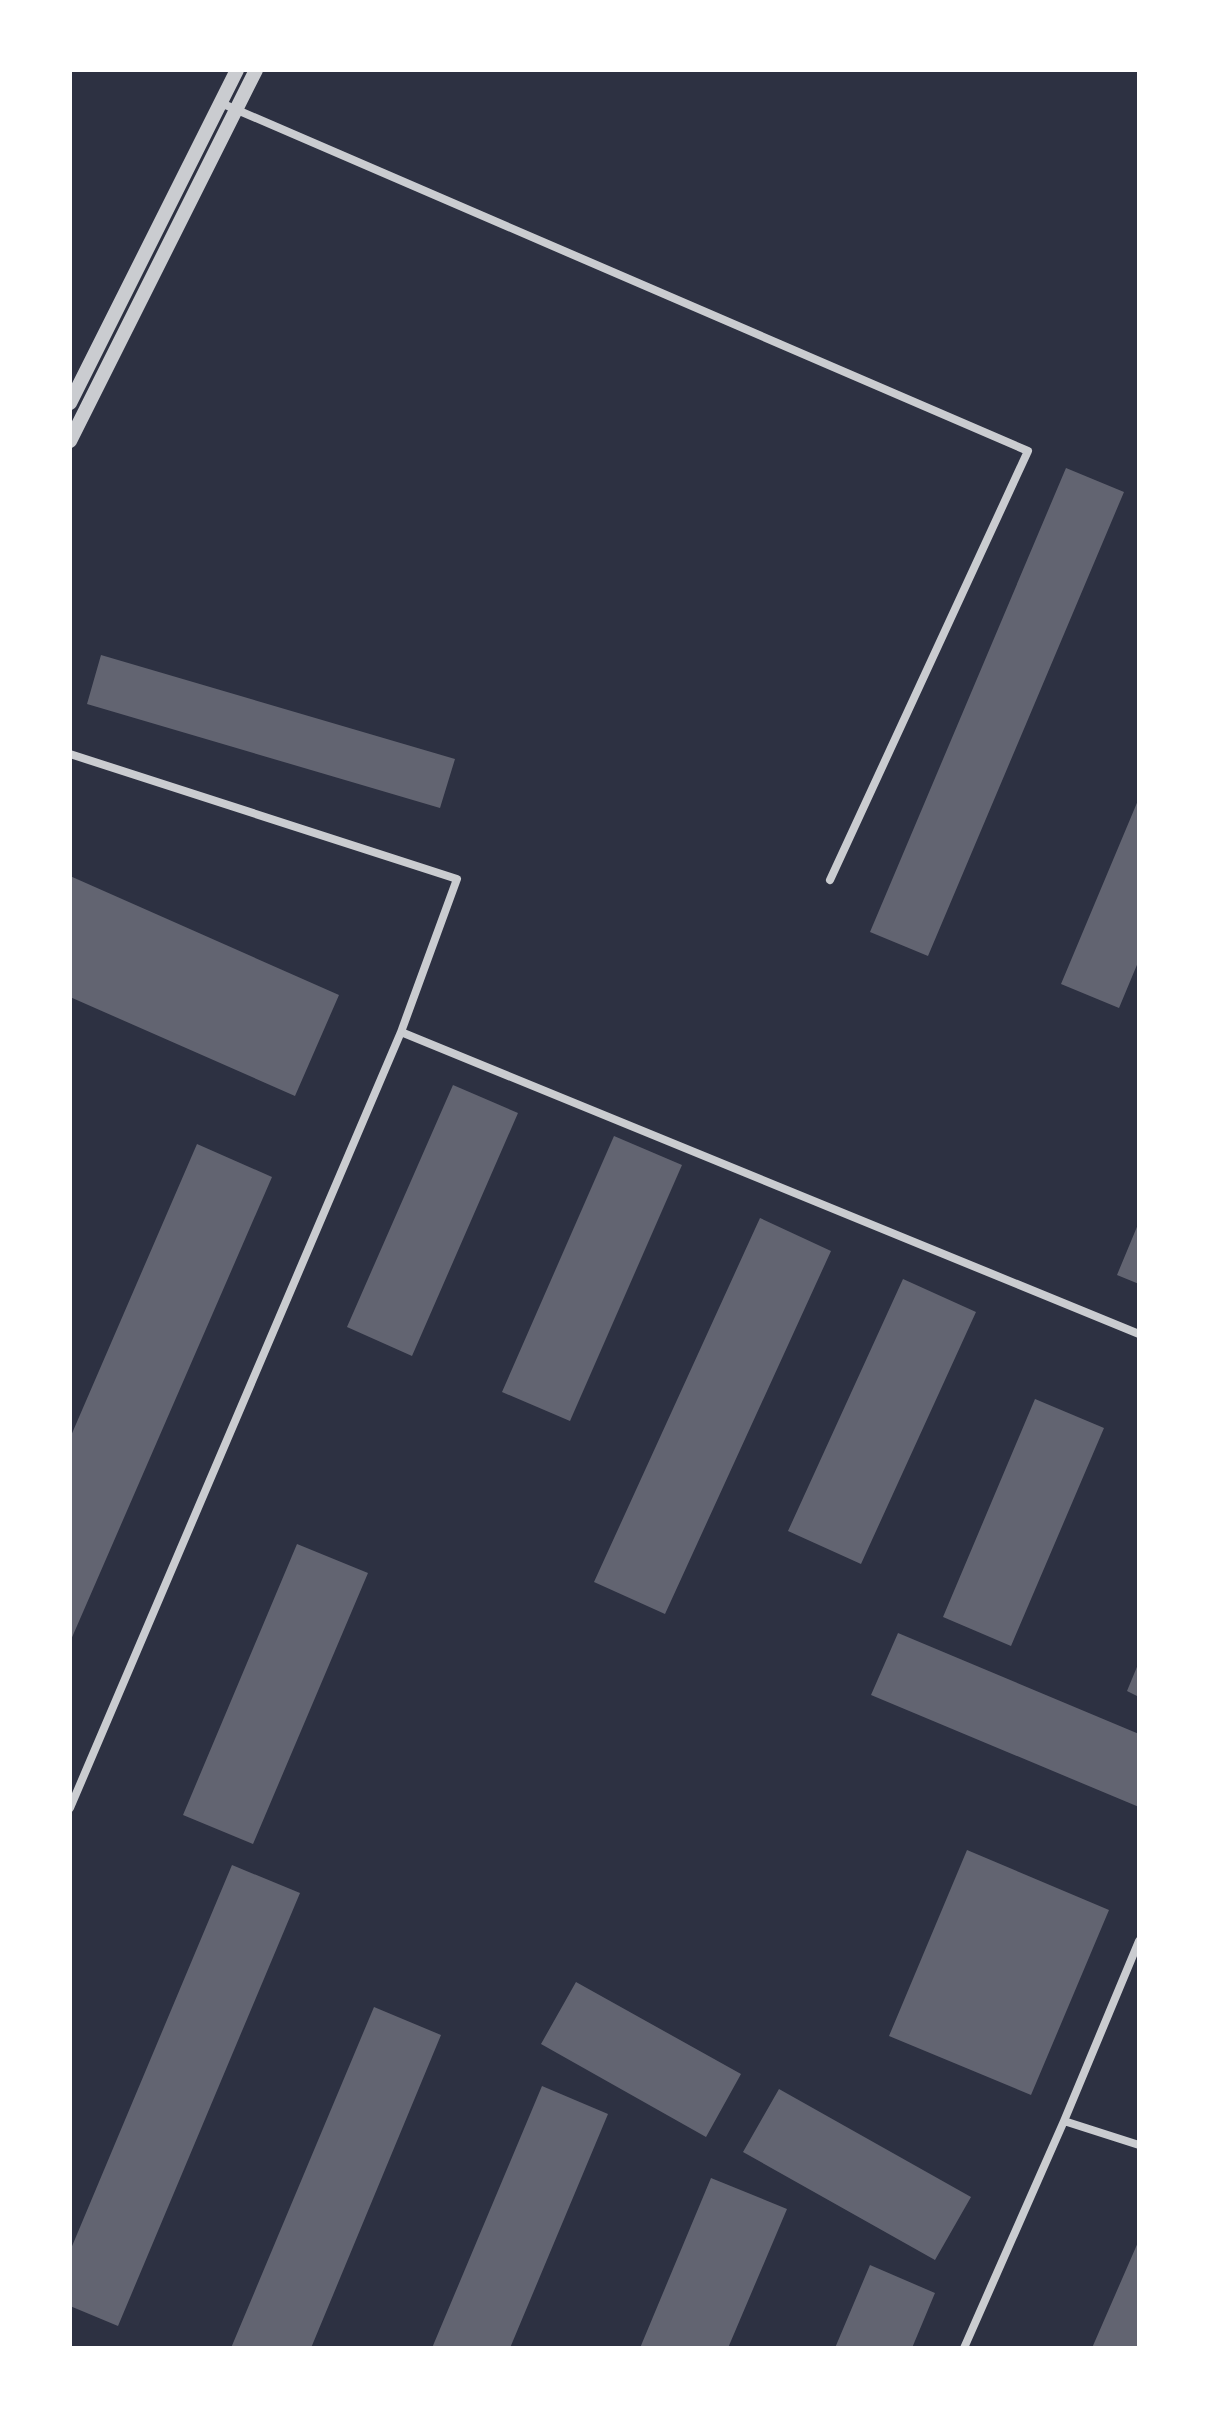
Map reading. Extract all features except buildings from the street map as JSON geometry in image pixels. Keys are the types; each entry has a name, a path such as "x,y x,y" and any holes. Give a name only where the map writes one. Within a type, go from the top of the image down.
{"street":[{"path":"70,403 237,70"},
{"path":"70,441 256,70"},
{"path":"221,103 1028,451 830,880"},
{"path":"70,754 457,879 401,1032 70,1808"},
{"path":"401,1032 1139,1334"},
{"path":"964,2348 1139,1941"},
{"path":"1064,2121 1139,2145"}]}
